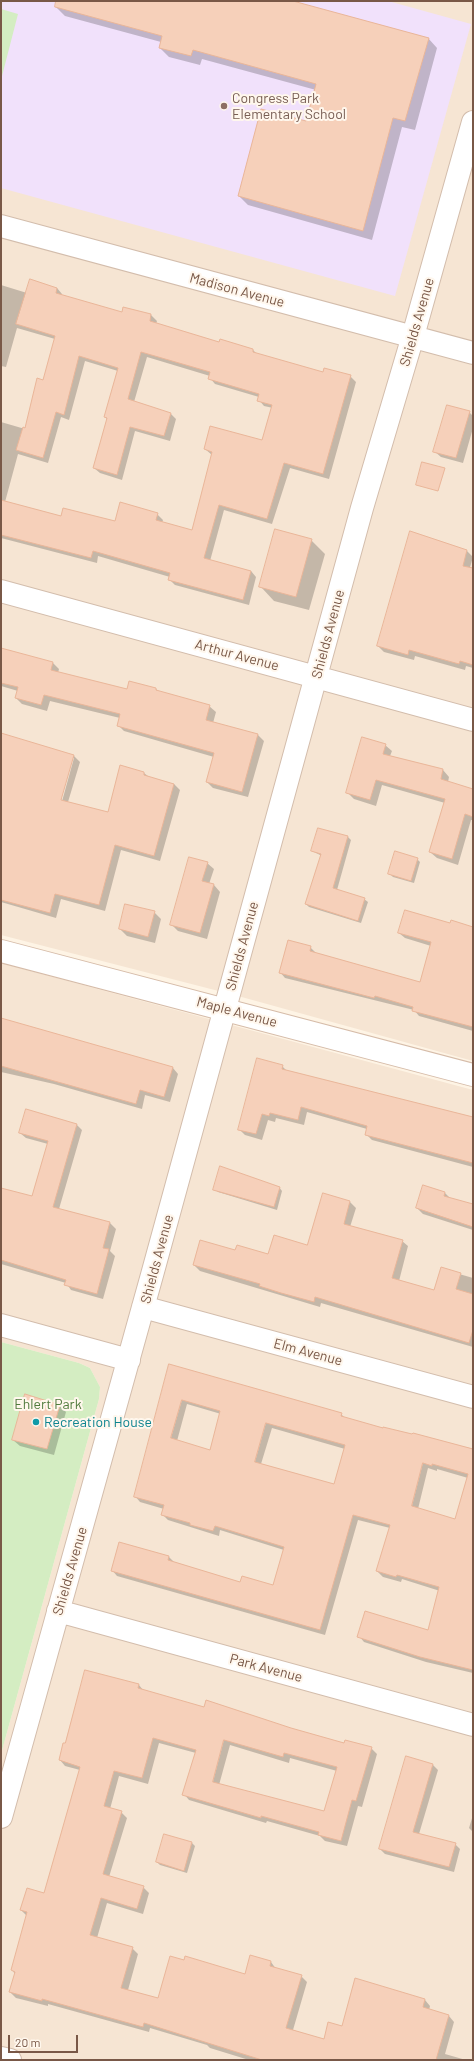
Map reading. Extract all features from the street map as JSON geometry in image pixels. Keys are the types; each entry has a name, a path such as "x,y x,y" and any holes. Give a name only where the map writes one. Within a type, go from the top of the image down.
{"street":[{"name":"Shields Avenue","path":"1,1817 226,1009 267,851 317,677 362,508 413,336 473,122"},
{"name":"Madison Avenue","path":"1,226 473,353"},
{"name":"Arthur Avenue","path":"1,592 473,720"},
{"name":"Maple Avenue","path":"1,951 473,1075"},
{"name":"Elm Avenue","path":"143,1307 473,1397"},
{"path":"1,1325 129,1360"},
{"name":"Park Avenue","path":"58,1611 473,1725"},
{"path":"1,2058 10,2060"}],"shaded area":[{"path":"1,1 473,1 473,1061 238,996 1,935"},
{"name":"Congress Park Elementary School","path":"1,1 388,1 471,24 395,296 1,188"},
{"path":"1,963 473,1090 473,2060 1,2060 1,1754 99,1399 100,1387 90,1368 79,1363 1,1342"}],"green space":[{"path":"1,9 18,14 1,80"},
{"name":"Ehlert Park","path":"1,1342 79,1363 90,1368 100,1387 99,1399 1,1754"}],"building":[{"path":"56,1 293,1 429,38 405,121 393,118 363,231 238,196 261,109 306,121 316,84 193,50 191,56 159,48 162,36 55,7"},
{"path":"30,279 57,288 56,293 122,312 123,307 151,314 150,321 219,342 220,339 253,349 253,352 323,372 324,368 351,375 323,474 284,463 267,519 219,505 204,558 251,571 243,600 168,580 170,573 93,551 91,558 1,535 1,500 61,516 63,508 115,521 120,502 158,513 156,520 192,530 212,452 204,449 210,426 262,440 272,405 257,401 259,394 208,379 210,372 141,352 128,399 171,413 164,436 130,427 117,475 93,468 107,418 104,417 118,368 79,356 64,415 56,412 43,458 16,450 23,427 25,428 37,378 43,380 55,336 16,324"},
{"path":"447,405 470,411 456,458 433,452"},
{"path":"422,462 445,468 438,491 416,485"},
{"path":"275,529 312,539 296,597 259,587"},
{"path":"410,531 467,550 463,566 473,568 473,665 460,661 459,664 409,650 408,655 377,646"},
{"path":"1,648 53,662 51,670 127,689 129,681 210,705 206,720 258,734 242,792 206,782 214,753 117,726 120,714 44,695 41,705 15,698 18,687 1,683"},
{"path":"1,733 74,755 61,800 108,812 120,765 144,772 144,775 174,784 154,856 115,845 99,905 55,894 50,913 1,900"},
{"path":"362,737 386,744 383,754 443,769 441,779 473,789 473,817 465,814 452,859 429,852 445,799 376,780 370,800 346,793"},
{"path":"318,828 348,836 333,888 365,898 358,921 305,904 321,854 311,851"},
{"path":"395,851 418,858 411,881 388,874"},
{"path":"189,857 208,862 202,881 214,884 200,933 170,925"},
{"path":"125,904 155,911 148,937 119,929"},
{"path":"405,910 450,923 451,920 473,927 473,1027 412,1011 413,1007 375,996 374,998 279,973 288,940 311,946 310,951 420,982 431,942 398,933"},
{"path":"1,1018 173,1067 164,1097 140,1090 136,1104 1,1066"},
{"path":"257,1058 283,1065 282,1069 473,1117 473,1163 365,1135 367,1126 301,1107 298,1120 270,1113 269,1116 262,1114 256,1134 238,1130"},
{"path":"26,1109 77,1124 53,1207 110,1222 103,1248 109,1249 97,1294 64,1285 66,1280 1,1260 1,1188 32,1196 48,1141 19,1133"},
{"path":"220,1166 280,1187 274,1207 213,1190"},
{"path":"423,1185 445,1192 444,1196 473,1204 473,1227 416,1208"},
{"path":"323,1193 350,1201 344,1224 403,1240 392,1278 434,1290 441,1267 461,1273 456,1289 473,1294 473,1330 469,1343 315,1297 314,1302 281,1293 259,1286 260,1284 193,1265 200,1240 235,1250 237,1245 268,1254 274,1235 307,1245"},
{"path":"169,1364 342,1413 341,1416 383,1428 413,1433 473,1449 473,1670 420,1657 357,1637 365,1611 428,1630 439,1587 397,1575 396,1577 376,1571 390,1525 353,1515 320,1630 111,1571 119,1542 169,1556 168,1560 240,1582 242,1576 273,1585 284,1547 215,1526 213,1531 190,1525 190,1523 161,1515 164,1505 134,1497","holes":["182,1400 220,1411 210,1450 171,1438","266,1423 345,1445 334,1484 255,1462","423,1463 468,1474 455,1519 412,1506"]},
{"name":"Recreation House","path":"25,1394 60,1405 47,1449 12,1440"},
{"path":"85,1670 139,1684 138,1688 204,1707 206,1700 291,1728 344,1743 345,1740 372,1747 356,1801 352,1800 341,1841 318,1835 319,1832 261,1816 261,1818 182,1795 196,1750 153,1738 142,1778 114,1771 104,1806 122,1811 103,1874 144,1886 137,1909 101,1898 90,1935 133,1947 121,1988 158,1998 170,1956 184,1960 185,1956 245,1974 250,1955 271,1961 270,1966 302,1975 286,2028 324,2039 328,2022 342,2026 355,1978 425,1999 423,2007 449,2015 436,2060 262,2060 144,2023 143,2027 42,1999 42,2001 9,1992 15,1972 11,1970 27,1912 20,1910 27,1888 44,1893 80,1767 59,1760 63,1743 65,1743","holes":["224,1740 283,1757 284,1753 337,1767 324,1811 213,1782"]},
{"path":"406,1756 433,1764 413,1832 456,1843 449,1867 379,1849"},
{"path":"164,1834 192,1842 184,1871 156,1862"}],"place":[{"name":"Congress Park Elementary School","path":"224,106"},
{"name":"Recreation House","path":"36,1422"}]}
